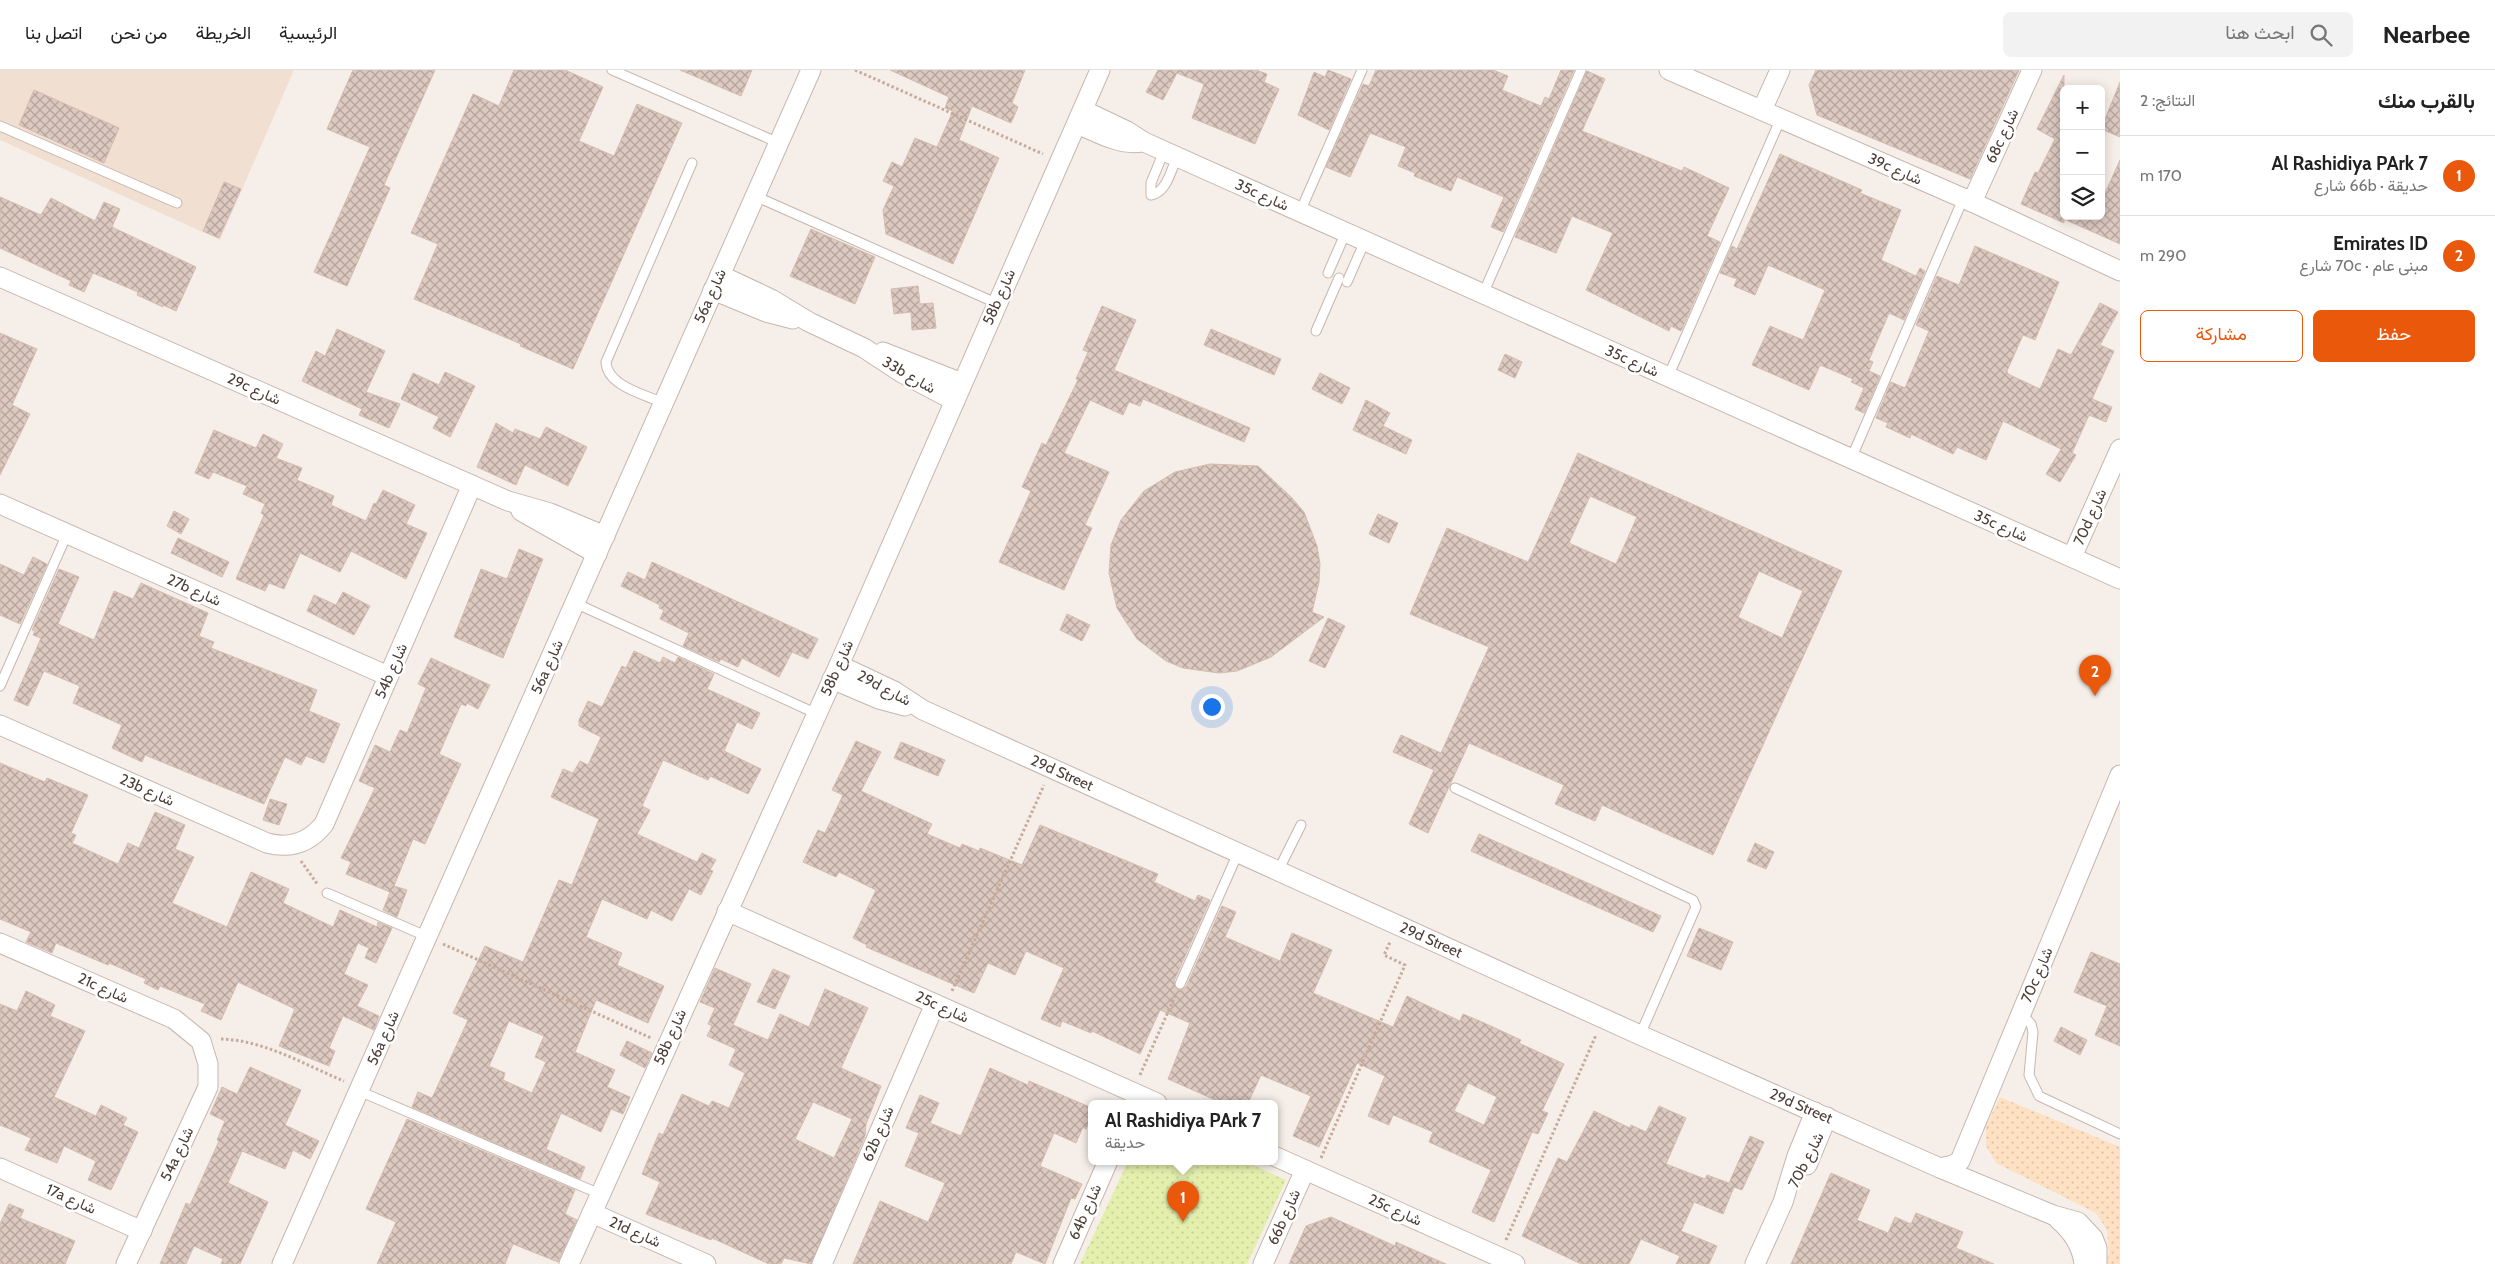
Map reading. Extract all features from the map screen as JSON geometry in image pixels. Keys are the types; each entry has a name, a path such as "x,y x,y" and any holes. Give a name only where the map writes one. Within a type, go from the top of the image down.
{"street":[{"name":"56a شارع","path":"282,1264 811,70"},
{"name":"58b شارع","path":"569,1264 835,672 1100,70"},
{"name":"39c شارع","path":"1669,70 1967,200 2120,271"},
{"path":"1762,110 1780,70"},
{"name":"68c شارع","path":"1967,200 2032,70"},
{"name":"35c شارع","path":"1080,117 1127,131 1144,142 1170,154 2120,579"},
{"name":"29c شارع","path":"0,277 508,501 550,513 604,536"},
{"name":"33b شارع","path":"716,282 766,312 809,322 864,348 902,373 955,401"},
{"name":"33b شارع","path":"864,348 908,360 962,383"},
{"name":"70d شارع","path":"2072,557 2120,450"},
{"name":"54b شارع","path":"296,844 312,837 324,824 472,485"},
{"name":"29c شارع","path":"508,501 544,525 597,554"},
{"name":"27b شارع","path":"0,504 388,676"},
{"name":"29d شارع","path":"835,672 894,691 923,710"},
{"name":"29d Street","path":"923,710 1640,1036 2053,1215"},
{"name":"23b شارع","path":"0,725 267,843 278,846 296,844"},
{"name":"70c شارع","path":"1943,1167 1960,1160 2120,775"},
{"name":"25c شارع","path":"726,911 939,1006 1134,1097"},
{"name":"21c شارع","path":"0,943 174,1019 201,1041"},
{"name":"62b شارع","path":"822,1264 939,1006"},
{"name":"54a شارع","path":"126,1264 208,1087 208,1064 201,1041"},
{"name":"70b شارع","path":"1756,1264 1783,1202 1797,1156 1821,1115"},
{"name":"25c شارع","path":"1278,1158 1506,1261"},
{"name":"64b شارع","path":"1062,1264 1106,1165"},
{"name":"17a شارع","path":"0,1168 142,1231"},
{"name":"66b شارع","path":"1263,1264 1310,1172"},
{"name":"21d شارع","path":"592,1213 706,1264"},
{"path":"2053,1215 2075,1236 2081,1248 2084,1264"},
{"path":"2053,1215 2078,1222 2087,1229 2097,1248 2097,1264"}],"lane":[{"path":"612,70 778,143"},
{"path":"1300,212 1362,70"},
{"path":"1483,294 1581,70"},
{"path":"1668,377 1781,118"},
{"path":"0,126 178,203"},
{"path":"663,403 612,378 606,368 606,362 692,163"},
{"path":"755,196 996,303"},
{"path":"1851,459 1967,200"},
{"path":"1328,273 1346,232"},
{"path":"1316,331 1365,241"},
{"path":"0,686 67,534"},
{"path":"575,604 816,714"},
{"path":"1455,788 1693,900 1696,907 1640,1036"},
{"path":"1278,871 1301,825"},
{"path":"1180,984 1238,852"},
{"path":"327,893 428,937"},
{"path":"2021,1013 2031,1024 2033,1032 2029,1075 2039,1096 2120,1134"},
{"path":"360,1090 600,1194"}],"path":[{"path":"855,70 1060,162"},
{"path":"939,1006 1052,768"},
{"path":"296,844 307,872 327,893"},
{"path":"1310,1172 1405,965 1384,954 1397,925"},
{"path":"428,937 666,1045"},
{"path":"1134,1097 1180,984"},
{"path":"1506,1261 1603,1018"},
{"path":"201,1041 234,1039 260,1045 360,1090"}],"shaded area":[{"path":"0,70 294,70 220,240 0,140"}],"sand":[{"path":"2000,1097 2120,1147 2120,1264 2106,1264 2109,1252 2107,1230 2096,1213 1996,1163 1986,1146 1986,1126"}],"green space":[{"path":"1126,1165 1253,1165 1286,1180 1247,1264 1080,1264"}],"building":[{"path":"353,70 435,70 384,185 390,188 347,286 314,272 370,147 327,129"},
{"path":"514,70 565,70 603,87 579,141 614,156 637,104 682,123 573,369 520,346 521,344 414,299 438,244 411,233 473,94 499,106"},
{"path":"680,70 752,70 741,96"},
{"path":"890,70 1025,70 1012,103 1018,107 1011,123 972,106 959,140 999,158 953,264 886,234 883,210 894,186 883,181 892,162 902,167 915,138 937,147 953,111 945,108 949,97"},
{"path":"1158,70 1256,70 1267,74 1264,82 1279,89 1255,144 1192,118 1204,84 1177,73 1163,100 1146,92"},
{"path":"1328,70 1351,79 1329,130 1298,115 1314,72 1325,77"},
{"path":"1376,70 1493,70 1508,76 1502,90 1541,106 1545,97 1549,99 1561,70 1574,70 1503,232 1491,227 1504,197 1457,177 1451,191 1414,176 1415,173 1398,166 1406,147 1370,133 1350,177 1326,167 1363,84 1369,86"},
{"path":"1816,70 2019,70 1970,179 1817,115 1809,85"},
{"path":"1587,71 1605,79 1582,131 1682,171 1684,167 1729,188 1707,236 1720,242 1681,331 1671,326 1669,331 1586,290 1613,233 1572,216 1556,253 1515,237"},
{"path":"2064,75 2064,85 2060,85 2060,220 2064,220 2064,223 2021,204 2035,172 2038,173 2055,139 2037,129"},
{"path":"2120,82 2120,137 2105,131 2105,119"},
{"path":"34,90 119,128 104,163 19,125"},
{"path":"1780,154 1862,190 1860,193 1901,210 1881,260 1916,276 1920,268 1925,271 1904,320 1889,313 1869,360 1873,362 1869,371 1880,376 1864,413 1855,409 1864,388 1851,382 1853,379 1820,365 1809,390 1752,365 1770,326 1803,340 1825,290 1768,265 1755,295 1734,286 1737,279 1720,273 1732,246 1737,249"},
{"path":"2120,160 2120,244 2066,220 2105,220 2105,193"},
{"path":"224,182 241,189 219,238 203,231"},
{"path":"0,197 41,215 51,198 95,221 104,202 120,209 112,227 196,267 176,311 163,305 163,307 137,295 138,292 93,273 84,292 69,285 71,281 0,248"},
{"path":"811,229 875,257 855,304 790,276"},
{"path":"1975,246 2059,282 2035,340 2023,335 2007,371 2008,374 2040,389 2058,349 2071,355 2100,303 2118,312 2100,345 2114,351 2092,399 2112,407 2106,422 2089,415 2072,453 2076,455 2060,482 2046,474 2061,449 2003,421 1986,460 1957,447 1953,454 1911,434 1910,438 1886,427 1888,423 1876,418 1891,382 1905,388 1929,331 1916,325 1937,276 1959,285"},
{"path":"918,286 920,304 933,303 936,328 912,330 911,312 894,314 891,289"},
{"path":"1102,306 1136,320 1114,370 1250,428 1244,442 1143,399 1140,406 1129,402 1123,415 1090,400 1064,453 1109,472 1085,525 1092,528 1064,590 999,562 1031,491 1022,487 1042,443 1046,445 1078,380 1076,379 1088,352 1083,350"},
{"path":"337,329 385,351 366,392 400,404 389,428 359,415 362,409 302,381 316,351 325,356"},
{"path":"1211,329 1281,359 1274,375 1204,345"},
{"path":"0,333 37,349 12,405 30,414 0,475"},
{"path":"1505,354 1522,362 1515,378 1498,370"},
{"path":"445,372 475,386 450,437 433,428 439,417 401,399 413,373 439,385"},
{"path":"1320,373 1350,388 1342,404 1312,389"},
{"path":"1366,400 1390,413 1383,426 1412,440 1406,454 1353,430"},
{"path":"496,423 513,433 515,429 540,439 546,427 587,447 568,486 525,465 516,485 477,467"},
{"path":"214,430 256,448 263,434 283,444 276,458 302,468 297,480 334,496 331,505 366,521 374,503 376,504 383,490 415,505 406,524 427,533 406,579 351,551 340,572 300,553 284,589 269,583 265,591 236,579 264,515 261,513 265,504 243,494 247,486 213,472 209,479 195,473"},
{"path":"1578,453 1842,571 1713,855 1602,805 1595,821 1555,804 1564,785 1469,743 1428,833 1409,824 1434,770 1393,752 1401,735 1441,753 1489,647 1410,614 1447,528 1528,562","holes":["1590,496 1637,517 1616,564 1569,543","1759,571 1803,591 1782,638 1738,617"]},
{"path":"1210,464 1258,466 1304,512 1317,546 1320,564 1319,582 1312,612 1324,617 1271,657 1237,671 1219,673 1183,668 1166,661 1137,639 1117,608 1109,573 1111,545 1121,520 1144,491 1175,472"},
{"path":"174,511 189,519 181,534 167,526"},
{"path":"1378,514 1398,523 1389,543 1369,534"},
{"path":"178,538 229,562 222,577 171,553"},
{"path":"519,549 543,559 503,658 454,637 481,569 507,579"},
{"path":"33,557 47,564 20,624 0,615 0,564 24,575"},
{"path":"652,562 818,639 808,659 792,652 779,677 742,658 738,667 721,659 719,662 683,646 689,633 660,619 664,610 659,608 660,605 621,586 628,572 645,580"},
{"path":"59,569 79,577 58,624 94,640 114,591 133,599 141,583 208,613 199,636 214,642 211,648 317,690 309,711 340,724 324,763 306,756 301,765 285,757 264,804 145,755 142,762 112,748 122,725 73,703 80,686 44,671 28,706 14,700 41,638 33,635 35,631 32,630"},
{"path":"343,592 370,606 354,635 307,611 314,595 336,605"},
{"path":"1067,614 1090,625 1082,641 1060,630"},
{"path":"1328,618 1345,626 1325,668 1309,661"},
{"path":"634,651 660,663 663,657 675,663 678,657 714,674 707,689 760,713 752,729 737,722 724,751 761,769 748,794 710,776 708,780 663,760 642,806 650,810 637,834 697,862 702,853 716,860 710,870 713,871 701,895 689,889 672,921 651,910 647,919 602,899 586,937 622,953 617,965 664,986 648,1023 596,1000 575,1052 615,1070 607,1087 630,1097 623,1114 611,1109 601,1132 561,1113 546,1149 585,1167 580,1179 412,1107 418,1092 432,1098 468,1020 453,1013 485,946 523,962 559,880 572,885 599,819 551,797 563,769 573,773 580,761 588,765 601,737 579,726 579,720 588,701 602,707 622,666 626,668","holes":["509,1021 544,1036 535,1057 546,1062 532,1093 503,1080 505,1073 489,1066"]},
{"path":"431,658 490,685 478,709 467,703 466,706 461,704 439,754 461,764 425,844 413,839 394,886 407,890 397,917 383,910 390,892 346,874 351,862 341,858 375,788 359,781 375,745 390,752 400,730 407,733 426,688 418,684"},
{"path":"856,741 881,752 861,791 932,824 927,834 960,848 962,844 979,851 980,848 1022,865 1040,825 1158,874 1154,882 1195,901 1198,895 1210,900 1174,981 1177,989 1181,990 1186,987 1222,906 1236,912 1225,937 1280,961 1292,933 1332,950 1313,993 1393,1027 1407,996 1460,1021 1463,1014 1482,1022 1521,1040 1519,1043 1564,1064 1542,1111 1548,1113 1538,1134 1532,1132 1494,1222 1472,1212 1491,1170 1429,1142 1433,1132 1393,1115 1389,1125 1368,1116 1385,1076 1357,1063 1319,1147 1293,1136 1311,1096 1261,1075 1249,1100 1215,1100 1168,1079 1190,1023 1160,1010 1140,1054 1092,1031 1091,1033 1062,1021 1060,1027 1041,1019 1064,968 1026,951 1015,975 988,963 974,993 866,947 867,945 853,938 876,890 839,872 836,877 803,862 818,830 825,833 843,795 832,790","holes":["1468,1083 1497,1097 1484,1125 1454,1111"]},
{"path":"901,742 945,760 938,776 894,758"},
{"path":"0,763 45,782 47,778 88,795 71,833 76,835 72,843 118,864 128,843 139,848 155,812 185,825 175,849 194,857 172,903 227,927 251,872 289,889 283,903 333,927 340,910 377,927 378,922 392,928 376,963 365,958 369,948 358,943 344,974 368,985 357,1006 379,1016 374,1030 343,1016 329,1048 335,1051 329,1066 279,1046 295,1009 238,982 221,1020 201,1011 205,1004 160,986 158,990 144,983 146,979 109,963 108,965 56,943 52,953 26,942 31,932 0,919"},
{"path":"270,799 287,804 279,825 263,820"},
{"path":"1479,834 1661,916 1653,932 1471,851"},
{"path":"1755,843 1774,852 1766,869 1747,861"},
{"path":"1699,928 1733,942 1721,970 1687,956"},
{"path":"2091,952 2120,964 2120,1046 2095,1035 2107,1006 2074,992"},
{"path":"715,968 751,984 733,1025 768,1040 780,1014 809,1027 825,989 868,1008 841,1068 881,1086 866,1124 865,1136 811,1264 784,1258 781,1264 769,1264 712,1238 711,1240 646,1214 660,1182 642,1174 659,1133 663,1135 682,1094 709,1106 712,1101 729,1108 745,1073 729,1065 736,1049 707,1036 712,1026 708,1024 715,1008 700,1002","holes":["813,1102 852,1119 834,1158 795,1139"]},
{"path":"773,969 790,976 775,1009 757,1002"},
{"path":"26,991 55,1005 50,1016 85,1031 54,1097 96,1116 101,1105 127,1118 123,1125 138,1132 111,1190 88,1180 96,1161 64,1146 57,1163 25,1150 31,1138 0,1125 0,1004 17,1011"},
{"path":"2061,1027 2087,1040 2080,1055 2054,1041"},
{"path":"627,1041 652,1053 645,1068 620,1055"},
{"path":"250,1067 301,1090 285,1125 319,1141 310,1159 293,1150 285,1169 242,1151 228,1183 268,1202 240,1264 221,1264 223,1259 194,1246 186,1264 160,1264 186,1203 190,1205 219,1141 217,1140 225,1121 210,1114 222,1087 237,1094"},
{"path":"990,1068 1028,1085 1029,1081 1088,1106 1088,1124 1086,1129 1083,1127 1076,1143 1054,1133 1040,1166 1082,1184 1075,1199 1071,1198 1045,1264 1016,1252 1011,1264 853,1264 880,1201 928,1222 945,1183 905,1166 919,1133 906,1128 920,1095 939,1103 930,1123 961,1136"},
{"path":"1659,1106 1686,1118 1666,1164 1705,1179 1707,1175 1729,1183 1750,1136 1764,1142 1742,1190 1734,1187 1723,1214 1694,1202 1681,1231 1717,1246 1709,1264 1676,1264 1680,1256 1641,1239 1629,1264 1581,1264 1522,1236 1558,1158 1567,1162 1594,1111 1630,1128 1631,1125 1646,1132"},
{"path":"407,1119 575,1190 565,1214 577,1220 558,1262 513,1244 505,1264 377,1264 396,1222 366,1209"},
{"path":"1831,1173 1870,1190 1857,1220 1888,1233 1895,1217 1911,1224 1916,1213 1963,1232 1956,1248 1994,1264 1791,1264"},
{"path":"9,1204 24,1210 20,1218 75,1241 65,1264 0,1264 0,1224"},
{"path":"1331,1217 1395,1246 1396,1242 1446,1264 1289,1264 1306,1226"}],"place":[{"name":"Emirates ID","path":"2095,696"},
{"name":"Al Rashidiya PArk 7","path":"1183,1222"}]}
